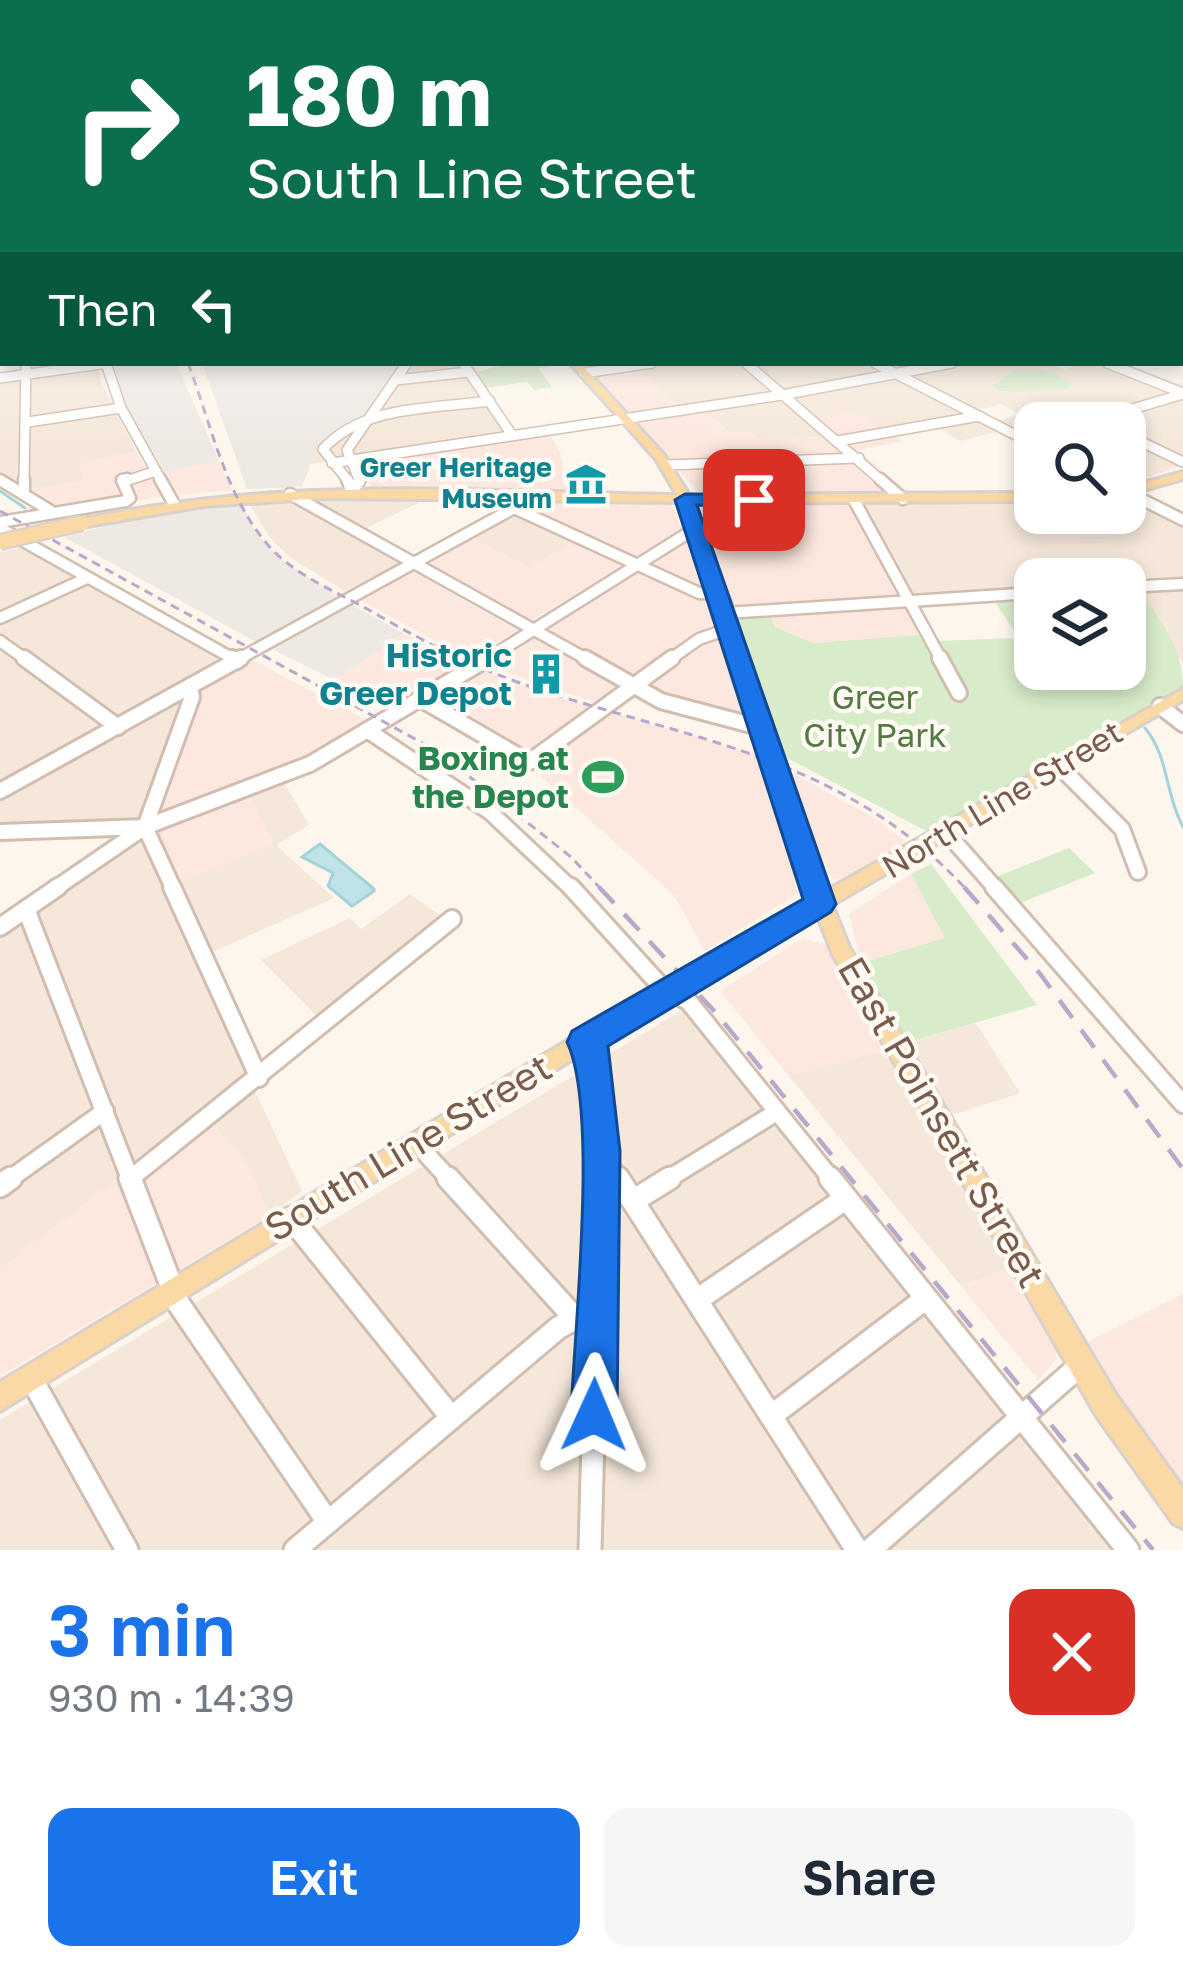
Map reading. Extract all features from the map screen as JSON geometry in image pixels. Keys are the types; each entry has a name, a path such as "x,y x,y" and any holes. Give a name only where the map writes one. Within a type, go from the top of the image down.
{"main road":[{"name":"East Poinsett Street","path":"579,368 666,466 685,500 820,904 856,977 1083,1363 1183,1514"},
{"path":"1146,486 1183,475"},
{"path":"0,542 174,504 327,493 350,486 512,502 1014,497"},
{"name":"North Line Street","path":"820,904 1183,694"},
{"name":"South Line Street","path":"0,1397 667,991 820,904"}],"street":[{"path":"0,378 26,369 66,366"},
{"path":"107,366 121,408 174,504"},
{"path":"404,366 366,420 347,450 361,481 350,486 332,463 325,443 366,420 490,401"},
{"path":"749,366 903,500"},
{"path":"880,366 1014,433"},
{"path":"332,463 782,395 940,366"},
{"path":"1114,366 1183,394"},
{"path":"396,380 466,367 512,435"},
{"path":"24,493 26,369"},
{"path":"1146,406 1183,394"},
{"path":"28,422 121,408"},
{"path":"838,441 979,416"},
{"path":"1146,444 1183,462"},
{"path":"666,466 859,458"},
{"path":"0,525 127,501 122,480 156,471"},
{"path":"0,481 54,513"},
{"path":"290,494 636,688 680,709 759,727"},
{"path":"854,500 959,693"},
{"path":"0,791 412,564 512,502 699,593 720,594"},
{"path":"1146,502 1183,520"},
{"path":"0,525 237,661"},
{"path":"0,927 145,827 310,764 370,732 694,532"},
{"path":"0,618 88,578"},
{"path":"1146,586 1183,584"},
{"path":"424,701 529,762 728,620 1014,594"},
{"path":"0,641 118,727"},
{"path":"190,686 192,697 145,827 259,1078"},
{"path":"1160,706 1183,724"},
{"path":"370,732 446,777 505,823 667,991 689,1002 1128,1550"},
{"path":"1057,764 1102,805 1138,860 1138,872"},
{"path":"0,832 145,827"},
{"path":"946,832 1183,1105"},
{"path":"26,910 172,1289 328,1522"},
{"path":"130,1179 452,920"},
{"path":"584,1042 593,1053 601,1151 590,1550"},
{"path":"0,1186 105,1112"},
{"path":"632,1201 775,1113"},
{"path":"417,1144 573,1316"},
{"path":"601,1151 857,1550"},
{"path":"697,1300 845,1199"},
{"path":"291,1218 452,1417"},
{"path":"771,1416 925,1299"},
{"path":"295,1550 573,1316 596,1307"},
{"path":"870,1550 1083,1363"},
{"path":"31,1378 127,1550"}],"shaded area":[{"path":"21,366 98,366 101,382 136,451 80,464 84,481 17,491 0,482 0,377 21,373"},
{"path":"114,366 177,366 219,461 164,472 124,402"},
{"path":"203,366 400,366 370,413 319,442 302,487 247,489"},
{"path":"399,366 462,366 507,434 311,464 319,442"},
{"path":"586,366 638,367 678,407 698,406 728,432 749,432 758,439 823,437 802,419 850,411 903,441 858,450 909,493 699,494"},
{"path":"633,366 1056,366 1065,370 1126,366 1173,385 1183,382 1183,465 1146,476 1146,402 1014,402 1014,411 1001,404 969,412 1001,431 960,441 935,425 876,430 803,419 825,437 758,439 749,432 729,432 698,406 678,407"},
{"path":"1014,416 1014,429 998,421"},
{"path":"548,431 561,454 566,492 371,487 359,461"},
{"path":"136,451 162,496 53,516 17,491 84,481 79,464"},
{"path":"219,461 232,490 179,495 164,472"},
{"path":"311,497 430,497 361,531 306,499"},
{"path":"285,500 400,563 345,591 292,559 269,537 248,501"},
{"path":"240,501 257,534 280,559 339,597 256,642 64,537 146,516"},
{"path":"670,501 682,529 634,558 518,502"},
{"path":"1014,502 1014,534 1146,534 1146,509 1183,526 1183,577 1146,578 1146,558 1014,558 1014,589 913,595 863,504"},
{"path":"851,504 900,598 733,607 700,506"},
{"path":"513,513 574,542 529,568 470,537"},
{"path":"1040,534 1115,536 1043,538"},
{"path":"470,537 529,567 574,542 623,565 529,622 422,563"},
{"path":"694,537 711,592 646,565"},
{"path":"40,543 249,658 196,696 275,844 248,793 282,779 309,825 276,845 334,898 210,953 261,1059 270,1059 320,1019 261,960 350,918 361,929 410,894 455,926 254,1089 302,1191 269,1216 248,1165 122,1199 114,1182 0,1269 0,920 123,835 0,835 0,552"},
{"path":"409,569 517,630 469,660 357,598"},
{"path":"638,571 711,597 717,621 636,678 546,629"},
{"path":"1183,587 1183,664 1146,603 1146,589"},
{"path":"349,603 404,634 334,680 268,647"},
{"path":"905,605 919,635 813,643 775,627 769,612"},
{"path":"404,634 463,663 393,711 334,680"},
{"path":"715,635 725,635 748,714 744,718 649,686"},
{"path":"536,636 620,687 600,704 493,668"},
{"path":"249,658 387,731 248,793 275,844 180,881 154,807 202,684"},
{"path":"485,672 599,709 528,758 434,703"},
{"path":"610,712 764,757 798,893 705,951 673,894 530,767"},
{"path":"783,768 873,817 906,842 843,880 832,879"},
{"path":"911,874 946,938 861,963 849,914"},
{"path":"802,939 828,945 888,1049 789,1076 720,991"},
{"path":"696,1002 1138,1550 0,1550 0,1420"},
{"path":"976,1023 1020,1093 946,1117 905,1043"},
{"path":"888,1049 1012,1267 961,1286 789,1076"},
{"path":"213,1123 248,1165 269,1216 0,1376 0,1269 114,1182 123,1198"},
{"path":"1012,1267 1058,1345 1056,1359 1038,1380 961,1286"},
{"path":"1183,1294 1183,1499 1080,1346"}],"green space":[{"path":"500,366 553,366 538,368 552,387 534,390 527,382 486,388 475,372"},
{"path":"1016,370 1043,370 1070,381 1067,389 1001,391 992,386"},
{"name":"Greer City Park","path":"1014,598 1014,630 993,599"},
{"name":"Greer City Park","path":"1146,601 1175,647 1183,687 928,832 774,751 733,617 769,612 775,627 813,643 919,635 952,691 936,641 1014,638 1014,690 1146,690"},
{"path":"1069,848 1095,873 1018,904 993,878"},
{"path":"931,864 1037,1005 905,1043 861,963 945,938 911,874"}],"water":[{"path":"320,844 374,891 352,906 328,886 333,873 302,857"}],"waterway":[{"path":"0,491 25,508"},
{"path":"1145,728 1159,751 1183,827"}],"railway":[{"path":"189,366 219,454 249,520 298,571 420,639 491,672 694,735 809,777 864,806 917,843 965,888"},
{"path":"0,511 437,751 571,857 602,890"},
{"path":"599,887 716,1013 1153,1550"},
{"path":"965,888 1041,975 1183,1169"}],"place":[{"name":"Greer Heritage Museum","path":"586,484"},
{"name":"Historic Greer Depot","path":"546,674"},
{"name":"Boxing at the Depot","path":"603,777"}],"route":[{"path":"594,1415 601,1151 593,1053 584,1042 820,904 776,785 724,604 685,500 754,500"}]}
